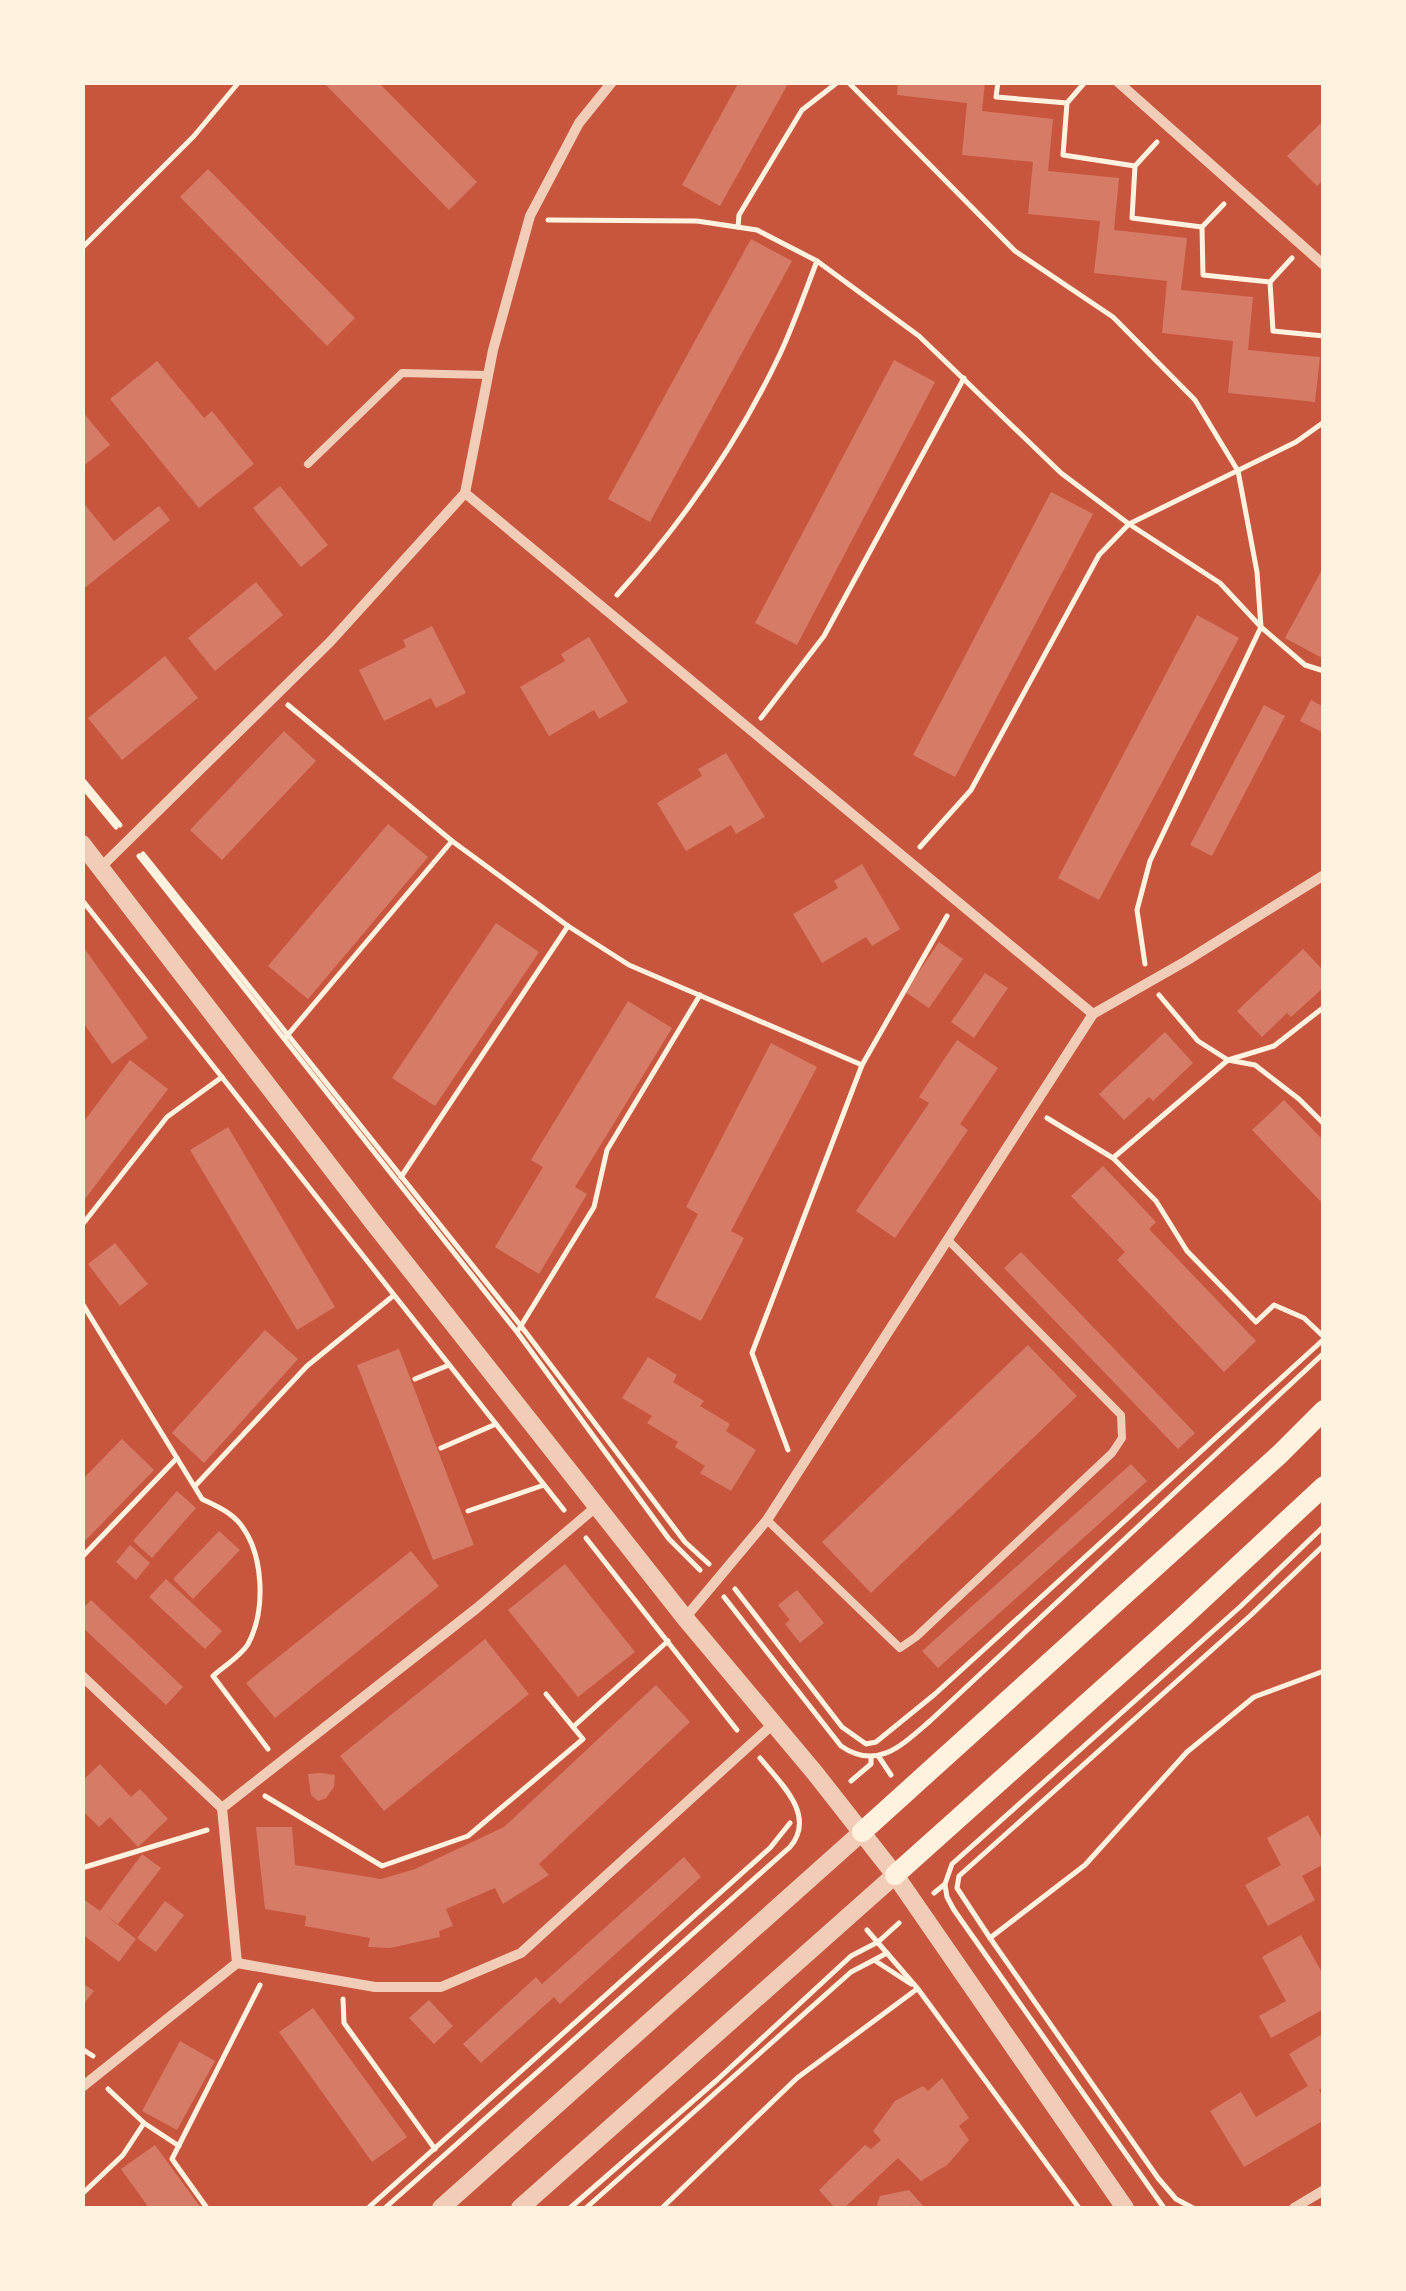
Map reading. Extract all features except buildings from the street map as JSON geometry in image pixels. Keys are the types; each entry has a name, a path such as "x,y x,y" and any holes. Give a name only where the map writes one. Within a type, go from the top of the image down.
{"main road":[{"path":"862,1832 1324,1410"},
{"path":"895,1874 1324,1486"}],"street":[{"path":"101,867 330,642 465,493 488,375 530,216 579,123 612,82"},
{"path":"1118,82 1324,266"},
{"path":"465,493 1093,1014"},
{"path":"82,844 596,1506 895,1874 1125,2208"},
{"path":"685,1618 767,1520 1093,1014 1324,874"},
{"path":"222,1808 477,1608 596,1506"},
{"path":"82,1676 222,1808 236,1963"},
{"path":"82,2087 236,1963 375,1987 441,1987 521,1953 773,1724"},
{"path":"440,2208 862,1832"},
{"path":"520,2208 895,1874"},
{"path":"1294,2208 1324,2190"}],"lane":[{"path":"308,464 402,373 488,375"},
{"path":"767,1520 900,1648 1112,1454 1122,1438 1121,1416 948,1240"}],"path":[{"path":"82,248 194,136 239,82"},
{"path":"738,227 739,215 802,110 838,82"},
{"path":"848,82 1015,251 1113,317 1195,400 1238,471 1257,572 1261,627 1150,861 1137,910 1148,983 1198,1040 1228,1060 1254,1065 1299,1099 1324,1124"},
{"path":"998,82 996,98 1068,104"},
{"path":"1085,82 1068,104 1063,155 1135,166"},
{"path":"1170,129 1135,166 1132,218 1202,227"},
{"path":"1238,189 1202,227 1203,274 1270,282"},
{"path":"530,216 558,222 697,221 738,227 757,230 817,261 919,336 1061,473 1129,524 1220,583 1261,627 1305,665 1324,671"},
{"path":"1303,247 1270,282 1273,331 1324,336"},
{"path":"605,609 650,558 722,459 780,355 817,261"},
{"path":"751,730 824,636 964,378"},
{"path":"908,861 970,790 1099,554 1129,524 1296,442 1324,422"},
{"path":"276,695 452,841 568,926 629,965 862,1065"},
{"path":"82,782 717,1580 812,1712 852,1753 879,1757 906,1742 1324,1353"},
{"path":"285,1038 452,841"},
{"path":"82,900 798,1810 798,1837 772,1863 385,2208"},
{"path":"781,1432 752,1353 862,1065 956,900"},
{"path":"400,1179 568,926"},
{"path":"519,1329 594,1207 607,1150 700,995"},
{"path":"1113,1158 1228,1060 1274,1046 1324,1007"},
{"path":"82,1226 167,1118 222,1077"},
{"path":"519,1329 669,1539 746,1601 842,1727 866,1744 876,1742 935,1694 1324,1338 1304,1318 1274,1305 1256,1322 1187,1251 1156,1201 1113,1158 1078,1140 1033,1108"},
{"path":"194,1486 307,1366 393,1296"},
{"path":"82,1303 202,1499 229,1513 242,1526 254,1551 260,1606 247,1646 214,1676 279,1764"},
{"path":"416,1380 449,1365"},
{"path":"441,1448 496,1424"},
{"path":"82,1557 176,1458"},
{"path":"468,1511 544,1485"},
{"path":"1164,2208 954,1910 946,1898 945,1884 952,1864 1241,1606 1324,1526"},
{"path":"1193,2208 1176,2200 1158,2178 957,1888 959,1876 1324,1545"},
{"path":"573,1727 668,1641"},
{"path":"990,1938 1085,1866 1188,1752 1254,1697 1324,1672"},
{"path":"250,1787 382,1866 468,1836 583,1739 546,1694"},
{"path":"368,2208 770,1848 790,1822"},
{"path":"82,1868 224,1825"},
{"path":"570,2208 718,2080 844,1963 878,1942 945,1884"},
{"path":"586,2208 851,1972 888,1952 1079,2208"},
{"path":"874,1960 918,1989"},
{"path":"207,2208 172,2160 268,1968"},
{"path":"342,1981 344,2023 435,2148"},
{"path":"662,2208 798,2078 918,1989"},
{"path":"96,2076 144,2123 180,2146"},
{"path":"82,2194 124,2155 144,2123"}]}
